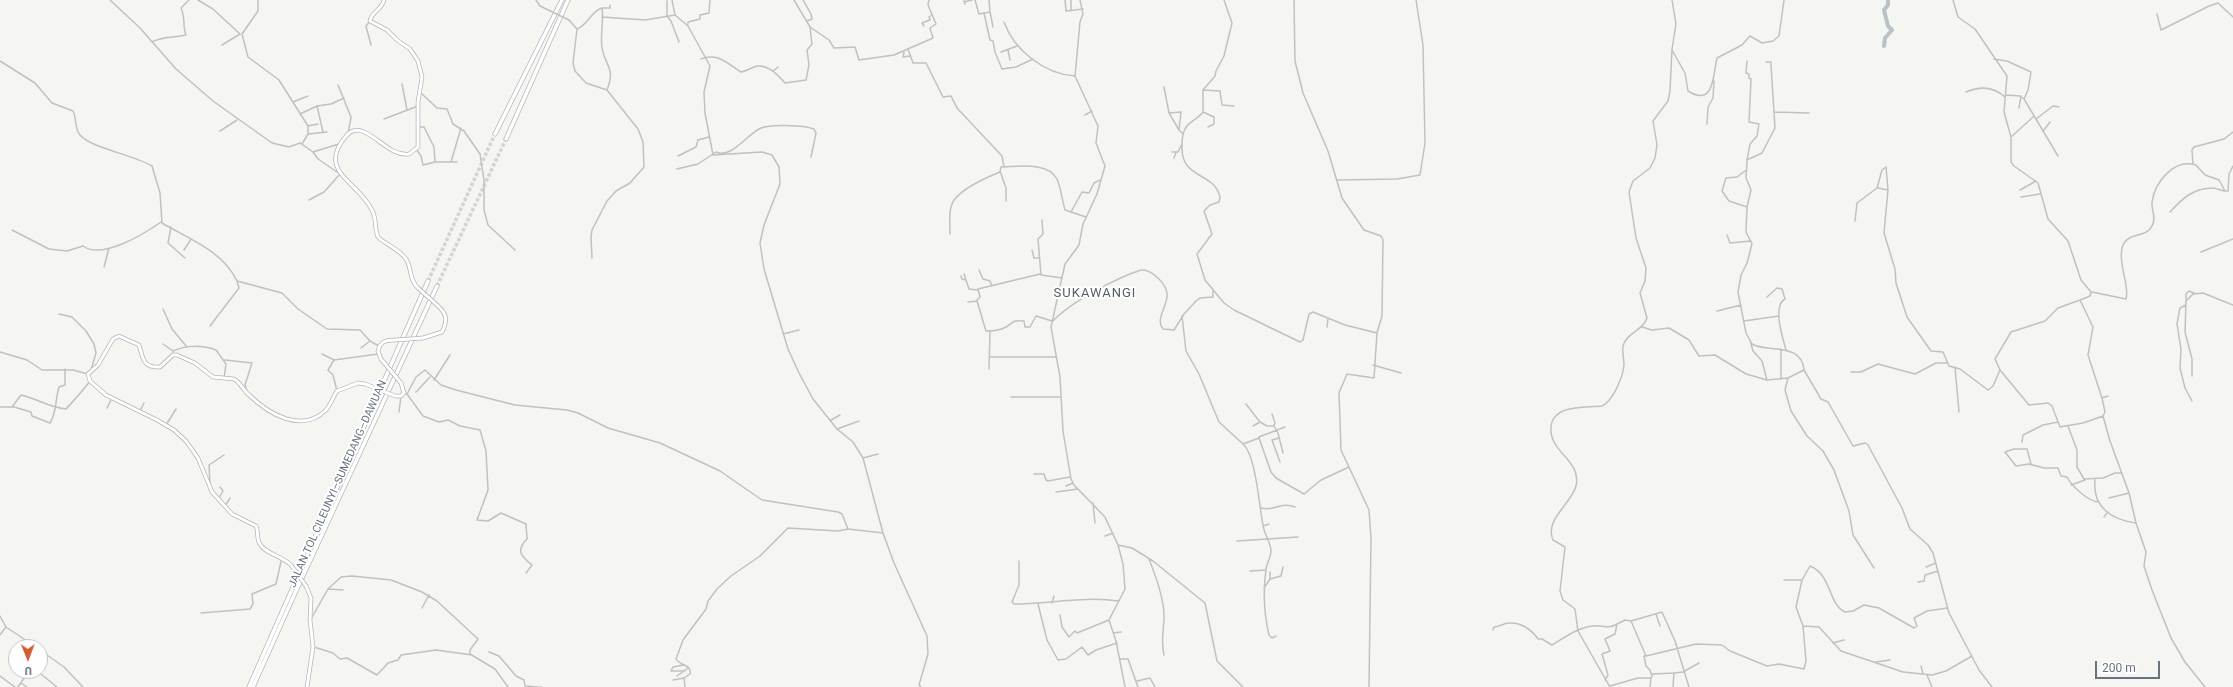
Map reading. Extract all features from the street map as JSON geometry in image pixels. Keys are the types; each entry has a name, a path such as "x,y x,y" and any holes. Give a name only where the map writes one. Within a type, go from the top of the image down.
{"highway":[{"path":"495,134 562,0"},
{"path":"506,139 568,0"},
{"name":"JALAN TOL CILEUNYI–SUMEDANG–DAWUAN","path":"249,687 428,281"},
{"name":"JALAN TOL CILEUNYI–SUMEDANG–DAWUAN","path":"253,687 358,454 437,286"}],"main road":[{"path":"307,687 313,647 310,620 311,598 306,586 282,557 262,548 259,543 256,526 238,519 212,492 210,484 192,448 174,430 140,411 112,398 90,381 89,373 98,364 113,339 117,336 126,338 139,345 142,359 151,366 160,367 173,353 195,363 213,377 238,382 248,395 275,415 299,421 314,418 325,410 337,391 358,383 365,384 395,396 406,394 401,383 378,354 379,346 383,342 423,338 442,332 446,321 445,313 418,288 412,280 405,258 378,236 374,214 366,198 340,174 335,155 341,143 348,134 356,130 362,131 402,154 410,154 416,149 419,92 422,75 416,54 387,30 370,21 371,16 381,8 384,0"}],"street":[{"path":"110,0 184,77 237,120 276,145 288,147 302,144 308,134 308,126 279,80 248,57 241,34 213,9 198,0"},
{"path":"152,42 161,38 174,38 186,35 183,28 185,16 181,8 189,0"},
{"path":"222,45 241,34 258,11 258,0"},
{"path":"536,0 540,6 569,20 577,29 573,63 575,71 589,85 607,90 638,130 643,142 644,167 630,183 616,191 607,201 594,225 591,237 592,258"},
{"path":"672,0 675,15 688,26 710,66 704,92 705,113 713,155"},
{"path":"688,26 688,22 700,19 700,15 709,13 710,0"},
{"path":"701,59 706,57 718,57 741,72 756,66 773,71 785,83 806,80 810,65 807,50 812,44 810,27 794,0"},
{"path":"803,0 812,16 812,19 807,22"},
{"path":"810,27 830,40 834,48 855,48 859,60 894,56 934,38 930,28 936,24 928,5 929,0"},
{"path":"964,2 972,0"},
{"path":"975,0 978,13 990,12"},
{"path":"989,0 993,27"},
{"path":"1065,0 1066,11 1083,9"},
{"path":"1070,0 1071,11"},
{"path":"1060,615 1062,627 1070,637 1075,631 1077,633 1109,620 1125,585 1123,564 1118,545 1105,517 1078,489 1070,477 1056,357 1052,335 1052,322 1067,260 1079,245 1082,228 1097,194 1105,166 1096,144 1098,128 1092,111 1075,76 1083,9 1080,0"},
{"path":"1224,0 1232,23 1224,56 1215,76 1203,90 1203,112 1188,125 1183,134 1182,144 1183,160 1189,170 1211,184 1220,197 1219,202 1210,204 1204,210 1204,216 1212,236 1198,250 1197,256 1205,280 1212,290 1234,310 1300,342 1303,340 1310,313 1345,325 1377,333"},
{"path":"1294,0 1295,61 1298,78 1328,151 1342,198 1364,230 1381,236 1383,240 1382,316 1377,333 1373,366 1374,378 1348,373 1340,391 1340,444 1343,458 1349,467 1369,510 1371,539 1369,687"},
{"path":"1337,180 1396,179 1420,176 1425,143 1422,45 1416,0"},
{"path":"1650,678 1638,678 1610,687 1578,631 1575,610 1563,600 1560,591 1565,547 1553,540 1551,534 1557,516 1575,488 1577,475 1575,468 1554,444 1552,424 1556,416 1564,410 1602,406 1608,403 1622,374 1624,344 1630,334 1642,327 1647,316 1640,293 1645,281 1646,268 1634,229 1630,190 1636,177 1652,165 1656,154 1653,121 1668,100 1671,81 1672,49 1676,24 1672,0"},
{"path":"1707,124 1708,108 1714,98 1715,63 1719,56 1742,45 1750,36 1762,43 1773,41 1779,36 1784,0"},
{"path":"1953,0 1958,17 1975,29 2007,76 2004,117 2012,137 2012,164 2036,181 2048,219 2068,241 2081,280 2092,292 2094,291 2122,300 2126,299 2125,274 2120,260 2124,243 2130,237 2150,230 2154,222 2152,200 2162,178 2179,165 2193,164"},
{"path":"667,1 667,16 679,42"},
{"path":"2157,14 2161,30 2218,3 2233,17"},
{"path":"577,29 584,25 595,11 602,8 610,8 610,5"},
{"path":"602,8 602,49 610,66 611,73 607,90"},
{"path":"984,13 990,40 993,41 995,52 1002,69 1016,67 1033,59"},
{"path":"602,17 645,20 675,15"},
{"path":"924,26 922,23 930,20 929,17 932,15"},
{"path":"370,21 366,26 371,44"},
{"path":"1004,22 1009,36 1017,46 1033,59 1063,75 1075,76"},
{"path":"1001,52 1017,46"},
{"path":"1672,49 1685,72 1688,91 1695,95 1707,93 1712,87 1714,79"},
{"path":"907,50 913,63 926,63 943,97 952,96 957,108 1002,156 1004,167"},
{"path":"907,50 903,57 910,56"},
{"path":"1008,50 1010,60"},
{"path":"1994,59 2007,61 2031,72 2028,90 2024,99"},
{"path":"0,61 35,83 52,103 73,111 77,130 84,138 152,166 160,193 161,222"},
{"path":"1747,61 1746,73 1749,74 1748,78 1751,79 1749,122 1759,124 1757,136 1750,144 1747,160 1746,171 1751,190 1747,207 1746,232 1751,241 1747,263 1739,285 1744,321 1754,351 1762,361 1767,380"},
{"path":"1747,160 1763,152 1775,128 1771,65 1770,62 1766,62"},
{"path":"773,71 778,67"},
{"path":"402,84 407,110"},
{"path":"338,86 351,117 348,134"},
{"path":"1164,87 1168,113 1183,134"},
{"path":"1966,92 1985,88 2006,96 2021,96 2033,117 2044,130 2058,156"},
{"path":"1203,90 1220,92 1222,105 1234,106"},
{"path":"419,92 437,108 447,109 453,124 461,128 480,154 484,180 484,210 488,226 515,250"},
{"path":"293,102 308,96"},
{"path":"2019,108 2021,96"},
{"path":"300,114 317,106 331,104 344,98"},
{"path":"317,106 323,132"},
{"path":"384,119 418,106"},
{"path":"2036,119 2053,106 2059,107"},
{"path":"1085,115 1092,111"},
{"path":"1168,113 1181,112 1179,130"},
{"path":"1203,112 1214,118 1214,124 1208,128"},
{"path":"1774,112 1809,113"},
{"path":"2012,137 2033,117"},
{"path":"220,131 237,120"},
{"path":"2044,130 2050,122"},
{"path":"308,126 318,124"},
{"path":"677,169 698,164 716,152 723,153 731,150 762,127 791,126 811,128 815,130 816,133 811,157"},
{"path":"418,127 424,127 434,147 435,162"},
{"path":"451,162 461,128"},
{"path":"308,134 327,132"},
{"path":"2225,191 2219,180 2205,175 2193,164 2192,150 2194,147 2224,139 2233,132"},
{"path":"678,156 696,147 698,140 709,136"},
{"path":"313,152 341,143"},
{"path":"302,144 313,152 318,159 340,174 324,192 309,200"},
{"path":"1174,158 1176,152 1182,144"},
{"path":"416,149 421,156 423,165 435,162 457,162"},
{"path":"713,155 762,152 772,155 779,167 780,184 764,225 760,243 764,269 783,334 793,361 814,398 837,429 853,442 863,458 883,533 898,573 927,636 928,654 918,686 921,687"},
{"path":"950,234 950,214 954,201 961,194 1000,170 1000,167 1028,166 1052,173 1057,180 1065,210 1086,217"},
{"path":"2225,191 2228,189 2229,174 2233,166"},
{"path":"1855,221 1857,203 1877,188 1882,170 1886,167 1888,190 1884,233 1895,269 1896,283 1906,314 1921,333 1927,347 1933,352 1944,352 1949,366 1955,367 1966,373 1988,390 1993,386 2000,370"},
{"path":"1000,170 1006,188 1006,201"},
{"path":"1746,171 1737,177 1726,178 1722,191 1729,201 1747,207"},
{"path":"1071,212 1082,192 1089,193 1094,183 1100,180"},
{"path":"2020,190 2036,181"},
{"path":"1877,188 1888,190"},
{"path":"2170,212 2184,196 2195,191 2216,188 2225,191"},
{"path":"2021,197 2040,194"},
{"path":"1042,220 1044,233 1038,237 1041,274 1043,277 1062,278"},
{"path":"161,222 211,251 232,272 237,281 239,288 210,326"},
{"path":"12,230 49,249 67,251 83,246 88,250 95,251 110,248 144,234 161,222"},
{"path":"171,227 168,243 185,258"},
{"path":"1727,236 1729,243 1751,241"},
{"path":"184,250 191,239"},
{"path":"2201,252 2233,239"},
{"path":"104,267 110,248"},
{"path":"1032,250 1034,258 1039,258"},
{"path":"979,270 983,279 990,281 992,286"},
{"path":"1052,322 1061,313 1102,288 1134,272 1144,270 1158,278 1167,294 1161,314 1161,327 1174,330 1182,316 1198,299 1212,298 1212,290"},
{"path":"964,274 970,290 977,290 1041,274"},
{"path":"961,276 962,280 966,280"},
{"path":"237,281 278,291 298,309 323,326 336,330 360,330 370,341 379,346"},
{"path":"1767,297 1777,288 1782,289 1784,293 1785,299 1781,303 1779,316 1786,350"},
{"path":"977,290 980,297 977,300 985,330 990,331 1006,327 1011,322 1017,321 1024,321 1025,327 1030,327 1036,316 1052,322"},
{"path":"2192,376 2192,359 2185,332 2186,294 2190,291 2203,293 2233,305"},
{"path":"2092,292 2090,296 2058,308 2045,321 2011,332 2005,346 1995,357 2000,370 2029,405 2048,403 2052,406 2060,427 2103,416"},
{"path":"2186,300 2196,293"},
{"path":"968,302 977,300"},
{"path":"2080,300 2093,327 2088,355 2102,398 2105,412 2103,416 2129,493 2136,523 2146,552 2144,566 2167,630 2185,662 2205,687"},
{"path":"1718,311 1741,305"},
{"path":"2186,305 2180,308 2177,324 2181,343 2180,368 2183,383 2192,400"},
{"path":"163,309 172,329 187,347"},
{"path":"0,352 27,360 42,370 65,369 89,373 96,353 94,344 86,331 72,317 59,314"},
{"path":"1182,316 1186,350 1199,374 1219,422 1249,450 1251,456 1263,526 1271,550 1266,570 1264,588 1268,632 1270,637 1276,636"},
{"path":"1744,321 1779,316"},
{"path":"1327,327 1328,318"},
{"path":"1642,327 1652,330 1669,328 1688,340 1699,356 1715,355 1746,374 1767,380 1788,378 1804,370"},
{"path":"783,334 799,330"},
{"path":"989,370 990,331"},
{"path":"1750,340 1755,345 1786,350 1799,358 1804,370 1821,399 1828,402 1853,446 1865,443 1868,445 1902,508 1910,529 1928,545 1936,563 1947,608 1972,656 1992,687"},
{"path":"361,348 370,341"},
{"path":"163,344 173,353 187,347 214,349 226,364 224,378"},
{"path":"1781,379 1782,349"},
{"path":"322,354 334,360 378,354"},
{"path":"434,380 450,355"},
{"path":"990,357 1056,357"},
{"path":"224,360 252,363 245,385 248,395"},
{"path":"334,360 328,370 333,375 337,391"},
{"path":"1850,372 1861,372 1878,364 1915,374 1936,363 1947,363"},
{"path":"1373,366 1401,373"},
{"path":"1955,367 1959,412"},
{"path":"0,407 12,407 31,412 32,416 50,423 56,408 55,402 59,387 65,384 65,369"},
{"path":"526,573 532,565 525,561 521,552 521,547 527,539 526,525 501,513 489,521 477,520 488,490 486,451 480,430 460,426 448,420 439,422 423,416 406,394 419,373 425,370 434,380 456,390 515,405 567,410 578,413 608,428 682,452 720,471 762,500 840,512 848,529"},
{"path":"416,392 430,376"},
{"path":"1788,378 1785,390 1791,411 1807,436 1822,451 1834,470 1850,511 1853,536 1874,568"},
{"path":"12,407 18,397 22,395 51,407 67,409 72,402 79,397 90,381"},
{"path":"399,412 401,396"},
{"path":"2102,398 2108,396"},
{"path":"1011,397 1061,397"},
{"path":"107,408 112,398"},
{"path":"140,411 144,403"},
{"path":"1246,404 1260,422 1267,426 1274,426"},
{"path":"166,425 176,409"},
{"path":"1272,414 1275,423 1274,426 1283,454"},
{"path":"831,420 840,415"},
{"path":"837,429 859,421"},
{"path":"1252,426 1260,422"},
{"path":"2022,442 2023,435 2043,425 2058,422"},
{"path":"2068,426 2077,450 2077,467 2086,480"},
{"path":"1243,444 1285,427"},
{"path":"1259,438 1271,472 1276,478 1302,494 1324,478 1349,467"},
{"path":"1279,438 1272,440 1280,462"},
{"path":"2031,464 2027,450 2014,449 2005,452 2016,466 2031,464 2044,468 2058,468 2061,476 2067,477 2071,485 2089,499 2099,502"},
{"path":"863,458 878,454"},
{"path":"210,484 209,465 224,455"},
{"path":"2071,485 2086,480 2122,473"},
{"path":"1034,474 1044,474 1046,480 1049,481 1070,477"},
{"path":"2095,479 2095,489 2099,502 2108,513 2114,518 2136,523"},
{"path":"1066,486 1073,483"},
{"path":"219,498 223,491 220,487"},
{"path":"1056,492 1078,489"},
{"path":"2109,498 2129,493"},
{"path":"225,506 230,498"},
{"path":"1093,503 1096,523"},
{"path":"1260,508 1269,509 1284,503 1295,507"},
{"path":"2104,517 2108,513"},
{"path":"1263,526 1269,524"},
{"path":"673,680 684,678 691,672 688,668 689,666 676,660 681,645 697,619 706,609 708,601 722,585 760,556 787,528 838,531 848,529 883,533"},
{"path":"1105,536 1113,533"},
{"path":"1237,541 1298,537"},
{"path":"1118,545 1132,548 1149,559 1205,603 1217,661 1243,687"},
{"path":"201,613 250,609 253,604 252,594 276,584 282,557"},
{"path":"1149,559 1161,596 1164,617 1162,628 1164,655"},
{"path":"1019,562 1019,585 1013,604 1052,603 1084,598 1119,601"},
{"path":"1926,568 1936,563"},
{"path":"1646,656 1677,650 1696,644 1722,645 1767,666 1779,664 1804,669 1806,662 1803,626 1796,608 1802,580 1806,569 1811,566 1824,577 1835,601 1844,611 1851,612 1864,605 1873,607 1897,617 1912,628 1918,626 1914,618 1928,611 1947,608"},
{"path":"1270,579 1281,576 1283,567"},
{"path":"1250,571 1266,570"},
{"path":"1918,582 1924,581 1925,575 1938,571"},
{"path":"1264,588 1270,579 1270,572"},
{"path":"310,620 328,589 341,577 352,576 391,580 429,595 478,639 470,650 472,655"},
{"path":"1784,580 1802,580"},
{"path":"328,589 343,590"},
{"path":"422,608 429,595"},
{"path":"1052,603 1054,596"},
{"path":"1038,604 1047,640 1058,660 1066,659 1082,647 1088,655 1096,650 1117,643"},
{"path":"1493,630 1494,627 1509,623 1516,624 1530,630 1538,639 1542,639 1552,645 1569,634 1592,626 1609,628 1626,620 1631,621 1664,613 1689,687"},
{"path":"1656,614 1660,626"},
{"path":"0,616 6,627 24,639"},
{"path":"1109,620 1117,643 1125,687"},
{"path":"1631,621 1646,656 1644,656 1646,666 1650,670 1650,674 1683,672 1699,663"},
{"path":"1605,680 1608,675 1602,654 1610,651 1605,639 1615,634 1616,624"},
{"path":"1803,626 1818,626 1843,652 1903,672 1927,675 1946,670 1972,656"},
{"path":"0,635 6,627"},
{"path":"1113,633 1121,632"},
{"path":"1833,643 1844,640"},
{"path":"313,647 333,653 340,659 347,658 377,675 389,663 398,660 402,655 436,650 472,655 495,669 508,687"},
{"path":"489,652 499,657 516,676 524,680 525,686 540,687"},
{"path":"48,656 64,667 82,687"},
{"path":"1120,659 1128,659 1138,687"},
{"path":"1876,662 1890,660"},
{"path":"684,664 673,667 671,671 685,671"},
{"path":"1921,666 1923,674"},
{"path":"677,676 688,668"},
{"path":"1673,687 1674,673"},
{"path":"1650,687 1650,678 1653,674"},
{"path":"1927,675 1932,687"},
{"path":"0,676 15,687"},
{"path":"684,678 685,687"},
{"path":"1137,681 1150,678 1155,687"},
{"path":"18,687 24,679"},
{"path":"46,679 56,687"},
{"path":"21,683 27,687"}],"waterway":[{"path":"1884,46 1885,38 1892,30 1888,26 1884,10 1888,5 1888,0"}],"tunnel":[{"path":"428,281 495,134"},
{"path":"437,286 506,139"}],"district":[{"name":"SUKAWANGI","path":"1095,294"}]}
